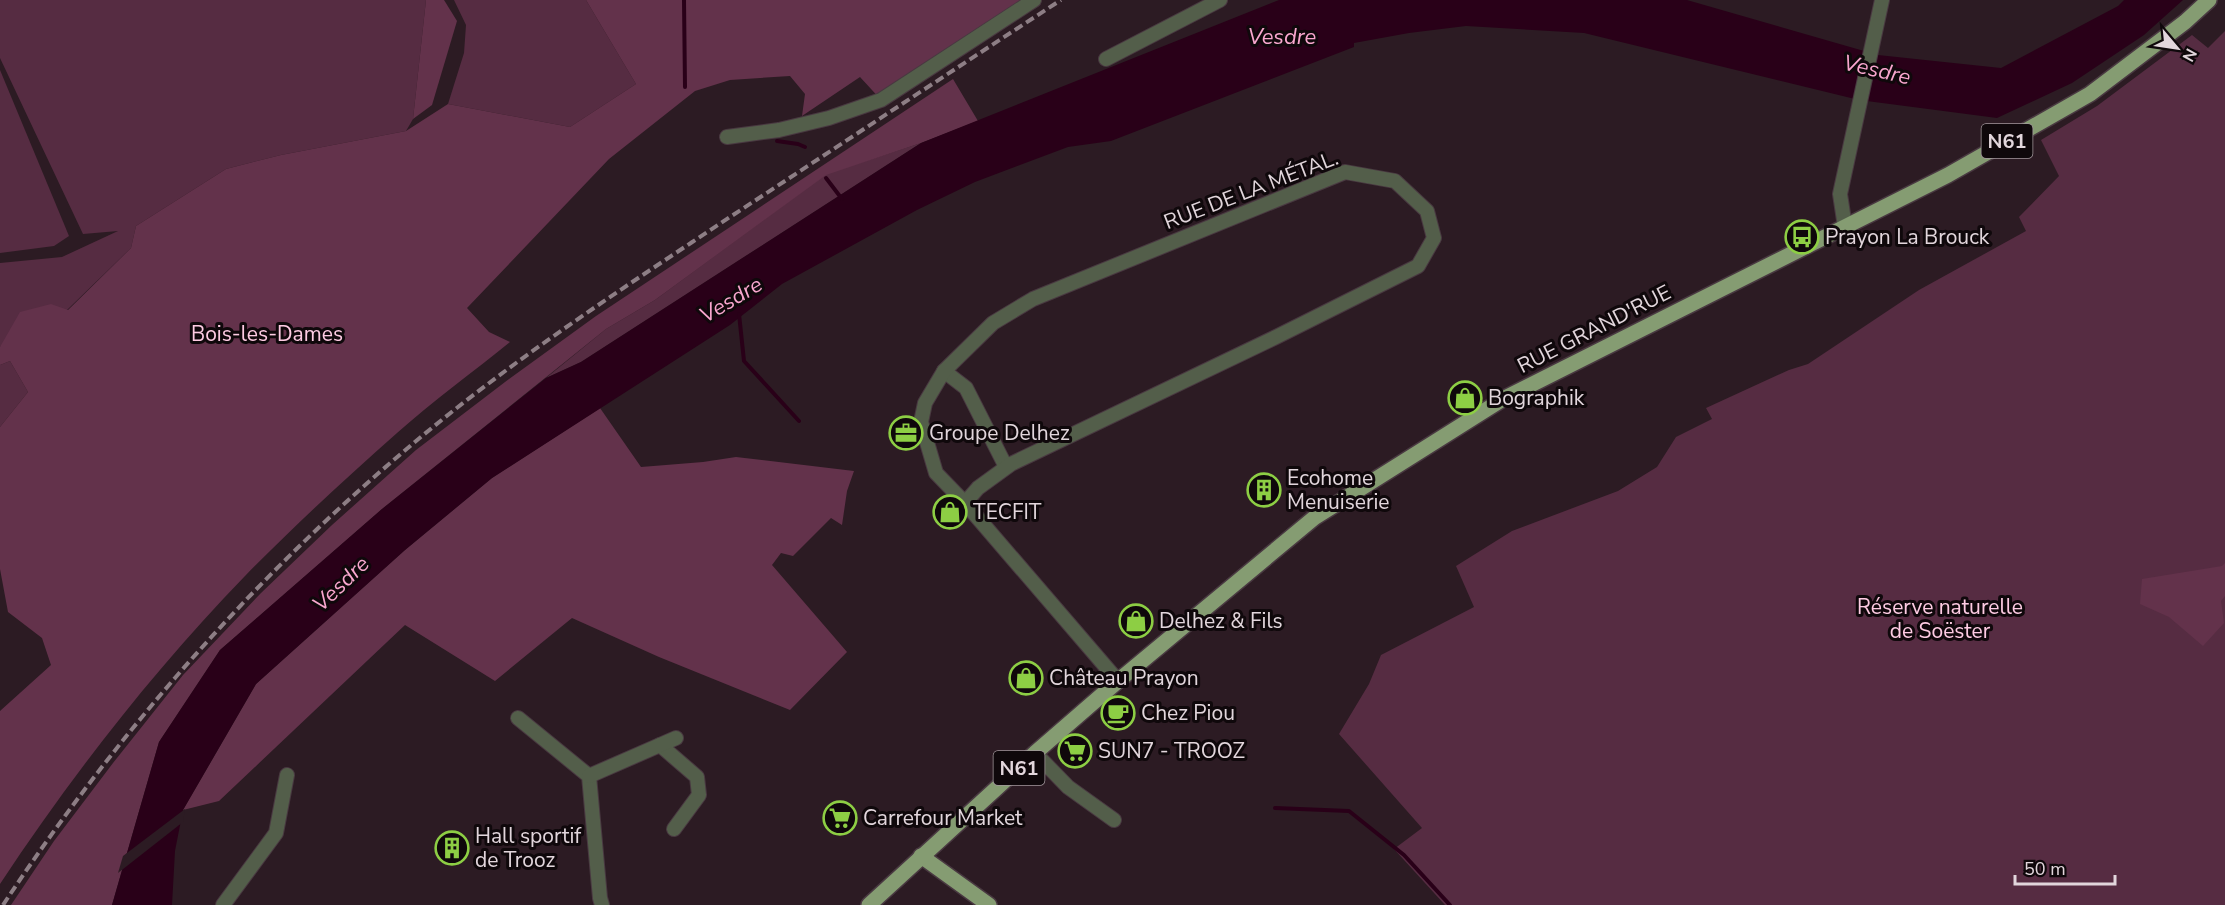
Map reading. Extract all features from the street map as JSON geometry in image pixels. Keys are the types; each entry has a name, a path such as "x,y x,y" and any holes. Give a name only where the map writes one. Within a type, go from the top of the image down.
{"main road":[{"name":"RUE GRAND'RUE","path":"868,905 1035,753 1314,518 1503,399 1948,175 2066,108 2127,68 2209,0"},
{"path":"921,856 989,905"}],"street":[{"path":"727,137 779,130 829,118 881,100 1034,0"},
{"path":"1106,59 1220,0"},
{"path":"1845,226 1840,194 1882,0"},
{"name":"RUE DE LA MÉTAL.","path":"965,503 978,488 1006,467 1418,266 1434,238 1427,211 1395,181 1345,172 1033,298 993,323 944,371 925,403 921,422 936,473 965,503 1118,681"},
{"path":"944,371 966,388 1006,467"},
{"path":"518,718 589,776 602,905"},
{"path":"589,776 676,738"},
{"path":"660,745 697,777 699,795 674,829"},
{"path":"1035,753 1068,787 1114,820"},
{"path":"224,905 276,833 287,775"}],"green space":[{"path":"0,0 426,0 413,119 406,131 281,155 226,169 136,226 131,248 67,310 0,347 0,263 62,257 118,231 83,234 0,58"},
{"path":"426,0 444,0 457,21 432,105 413,119"},
{"path":"454,0 586,0 636,84 570,127 448,104 464,53 466,25"},
{"name":"Bois-les-Dames","path":"586,0 1030,0 883,102 860,77 802,116 805,94 790,76 730,80 695,91 609,159 467,308 489,332 510,342 397,433 358,468 282,539 211,612 115,724 27,843 0,884 0,711 51,665 42,638 8,612 0,569 0,427 28,392 10,361 0,365 0,347 20,312 51,304 68,310 131,248 136,226 226,169 281,155 406,131 448,104 570,127 636,84"},
{"name":"Réserve naturelle de Soëster","path":"2225,31 2225,905 1445,905 1394,849 1422,828 1339,734 1369,684 1381,655 1474,607 1456,566 1512,531 1618,491 1657,467 1676,437 1712,419 1706,408 1789,370 1808,364 1919,290 2026,231 2019,217 2059,176 2041,140 2097,106 2192,35 2208,48"},
{"path":"0,70 69,236 54,246 0,253"},
{"path":"953,79 978,121 826,175 655,300 606,329 382,509 220,650 159,742 112,905 11,905 54,841 183,675 261,593 332,525 416,450 596,316"},
{"path":"921,143 581,362 546,378 606,329 655,300 826,174"},
{"path":"10,361 28,392 0,427 0,365"},
{"path":"600,408 641,467 736,457 854,471 847,491 842,525 831,518 793,556 781,553 772,565 847,652 790,710 659,657 572,618 495,681 405,625 219,801 183,810 256,684 405,550 492,478"},
{"path":"2225,563 2225,596 2221,601 2224,623 2203,646 2169,617 2140,604 2142,579 2222,566"}],"water":[{"name":"Vesdre","path":"1279,0 1687,0 1878,55 2001,68 2118,6 2124,0 2183,0 2144,35 2072,83 1997,118 1859,100 1584,33 1466,26 1354,43 1354,47 1111,141 1068,147 975,182 917,210 782,284 730,325 492,478 405,550 256,684 183,810 175,851 172,905 112,905 159,742 220,650 382,509 546,378 581,362 921,143"}],"pier":[{"path":"185,809 183,822 118,873 123,856"}],"waterway":[{"path":"684,0 685,87"},
{"path":"777,141 805,147"},
{"path":"826,178 842,199"},
{"path":"739,314 744,361 799,421"},
{"path":"1275,808 1349,811 1404,855 1450,905"}],"railway":[{"path":"3,905 92,780 190,661 295,550 409,447 486,385 606,299 1061,0"}],"place":[{"name":"Prayon La Brouck","path":"1802,237"},
{"name":"Bographik","path":"1465,398"},
{"name":"Groupe Delhez","path":"906,433"},
{"name":"Ecohome Menuiserie","path":"1264,490"},
{"name":"TECFIT","path":"950,512"},
{"name":"Delhez & Fils","path":"1136,621"},
{"name":"Château Prayon","path":"1026,678"},
{"name":"Chez Piou","path":"1118,713"},
{"name":"SUN7 - TROOZ","path":"1075,751"},
{"name":"Carrefour Market","path":"840,818"},
{"name":"Hall sportif de Trooz","path":"452,848"}]}
